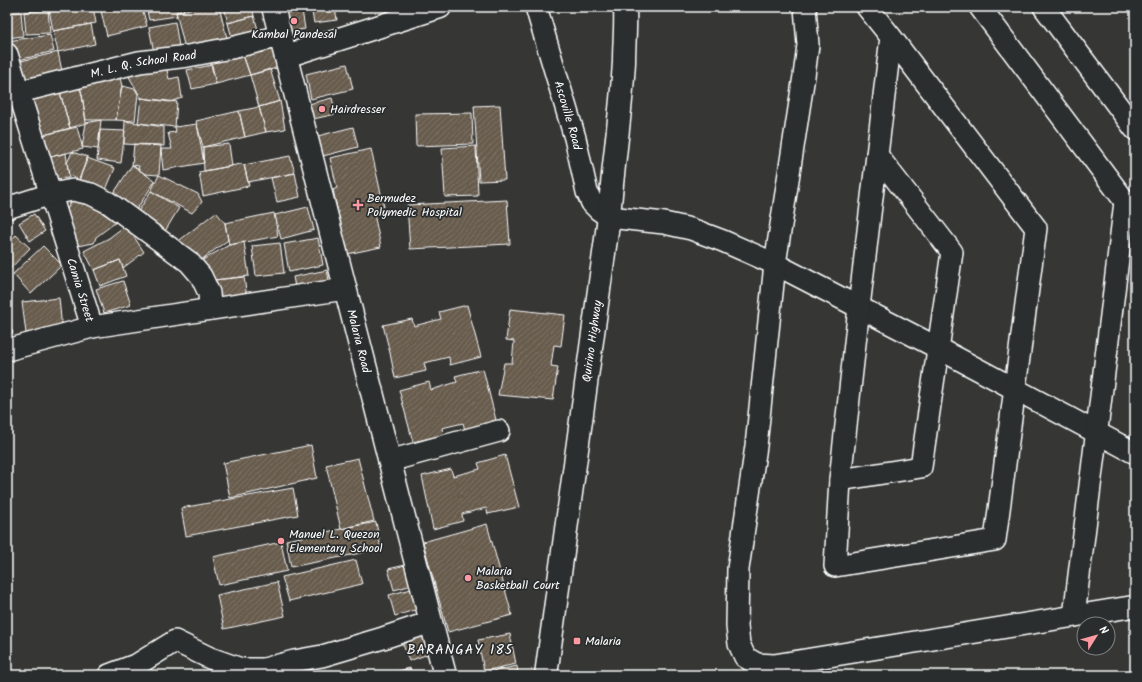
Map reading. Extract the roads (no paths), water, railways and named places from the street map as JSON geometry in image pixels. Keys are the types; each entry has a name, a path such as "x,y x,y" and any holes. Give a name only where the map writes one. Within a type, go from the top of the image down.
{"main road":[{"name":"Malaria Road","path":"273,7 445,675"},
{"path":"283,46 415,11 440,7"},
{"name":"Quirino Highway","path":"546,675 609,217 622,97 626,21 625,7"}],"street":[{"name":"Ascoville Road","path":"536,7 575,138 587,192 592,203 609,217"},
{"path":"805,7 808,45 775,264 756,446 738,569 737,626 739,644 745,656 757,664 774,665 1130,607"},
{"path":"867,7 891,37 1036,228 995,540 835,566 840,480 891,37"},
{"path":"980,7 1130,208 1097,433 1074,616"},
{"path":"1044,7 1135,129"},
{"name":"M. L. Q. School Road","path":"13,93 139,62 188,56 231,48 283,46"},
{"name":"Camia Street","path":"7,54 13,93 52,194 92,326 345,290"},
{"path":"840,480 921,467 952,252 877,155"},
{"path":"7,208 52,194 73,190 91,194 109,203 189,262 201,276 209,293 210,309"},
{"path":"609,217 664,223 691,229 723,241 775,264 938,348 1135,453"},
{"path":"7,350 92,326"},
{"path":"389,460 499,431"},
{"path":"109,675 138,664 175,641 210,658 241,669 264,669 294,661 322,656 431,622"}],"place":[{"name":"Kambal Pandesal","path":"294,21"},
{"name":"Hairdresser","path":"322,109"},
{"name":"Bermudez Polymedic Hospital","path":"358,205"},
{"name":"Manuel L. Quezon Elementary School","path":"281,541"},
{"name":"Malaria Basketball Court","path":"468,578"},
{"name":"Malaria","path":"577,641"}],"district":[{"name":"BARANGAY 185","path":"460,649"}]}
